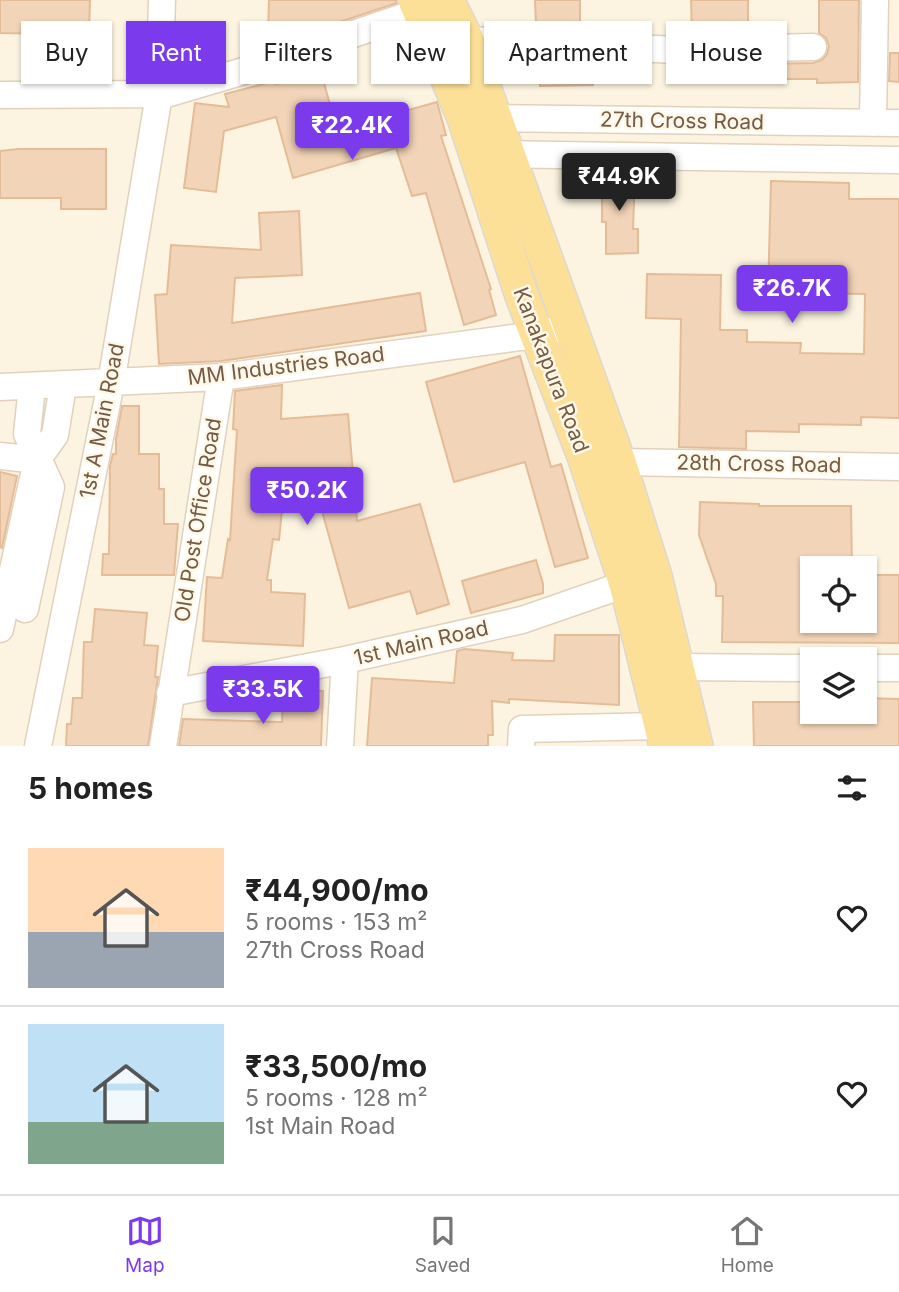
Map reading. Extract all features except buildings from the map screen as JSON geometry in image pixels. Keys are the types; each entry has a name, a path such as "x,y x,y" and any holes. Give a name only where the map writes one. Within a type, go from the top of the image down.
{"main road":[{"name":"Kanakapura Road","path":"432,3 449,21"},
{"name":"Kanakapura Road","path":"432,3 569,327 619,462 655,576 696,746"},
{"name":"Kanakapura Road","path":"470,58 480,118"},
{"name":"Kanakapura Road","path":"494,154 536,335 584,456 626,584 664,736"}],"street":[{"name":"1st A Main Road","path":"38,746 111,383 162,95 162,0"},
{"path":"875,0 887,37 886,123"},
{"path":"0,95 162,95 247,70 432,3"},
{"path":"470,40 676,50 813,47"},
{"name":"27th Cross Road","path":"480,118 886,123"},
{"name":"27th Cross Road","path":"494,154 899,160"},
{"name":"MM Industries Road","path":"0,387 221,377 536,335 569,327"},
{"name":"Old Post Office Road","path":"163,746 221,377"},
{"path":"0,629 37,460 55,435 63,385"},
{"path":"25,609 51,487 27,434 32,386"},
{"path":"0,456 37,460"},
{"name":"28th Cross Road","path":"619,462 899,467"},
{"name":"1st Main Road","path":"170,693 345,660 523,620 626,584"},
{"path":"340,746 345,660"},
{"path":"678,667 800,668"},
{"path":"877,668 899,668"},
{"path":"522,746 522,729 664,736"}]}
